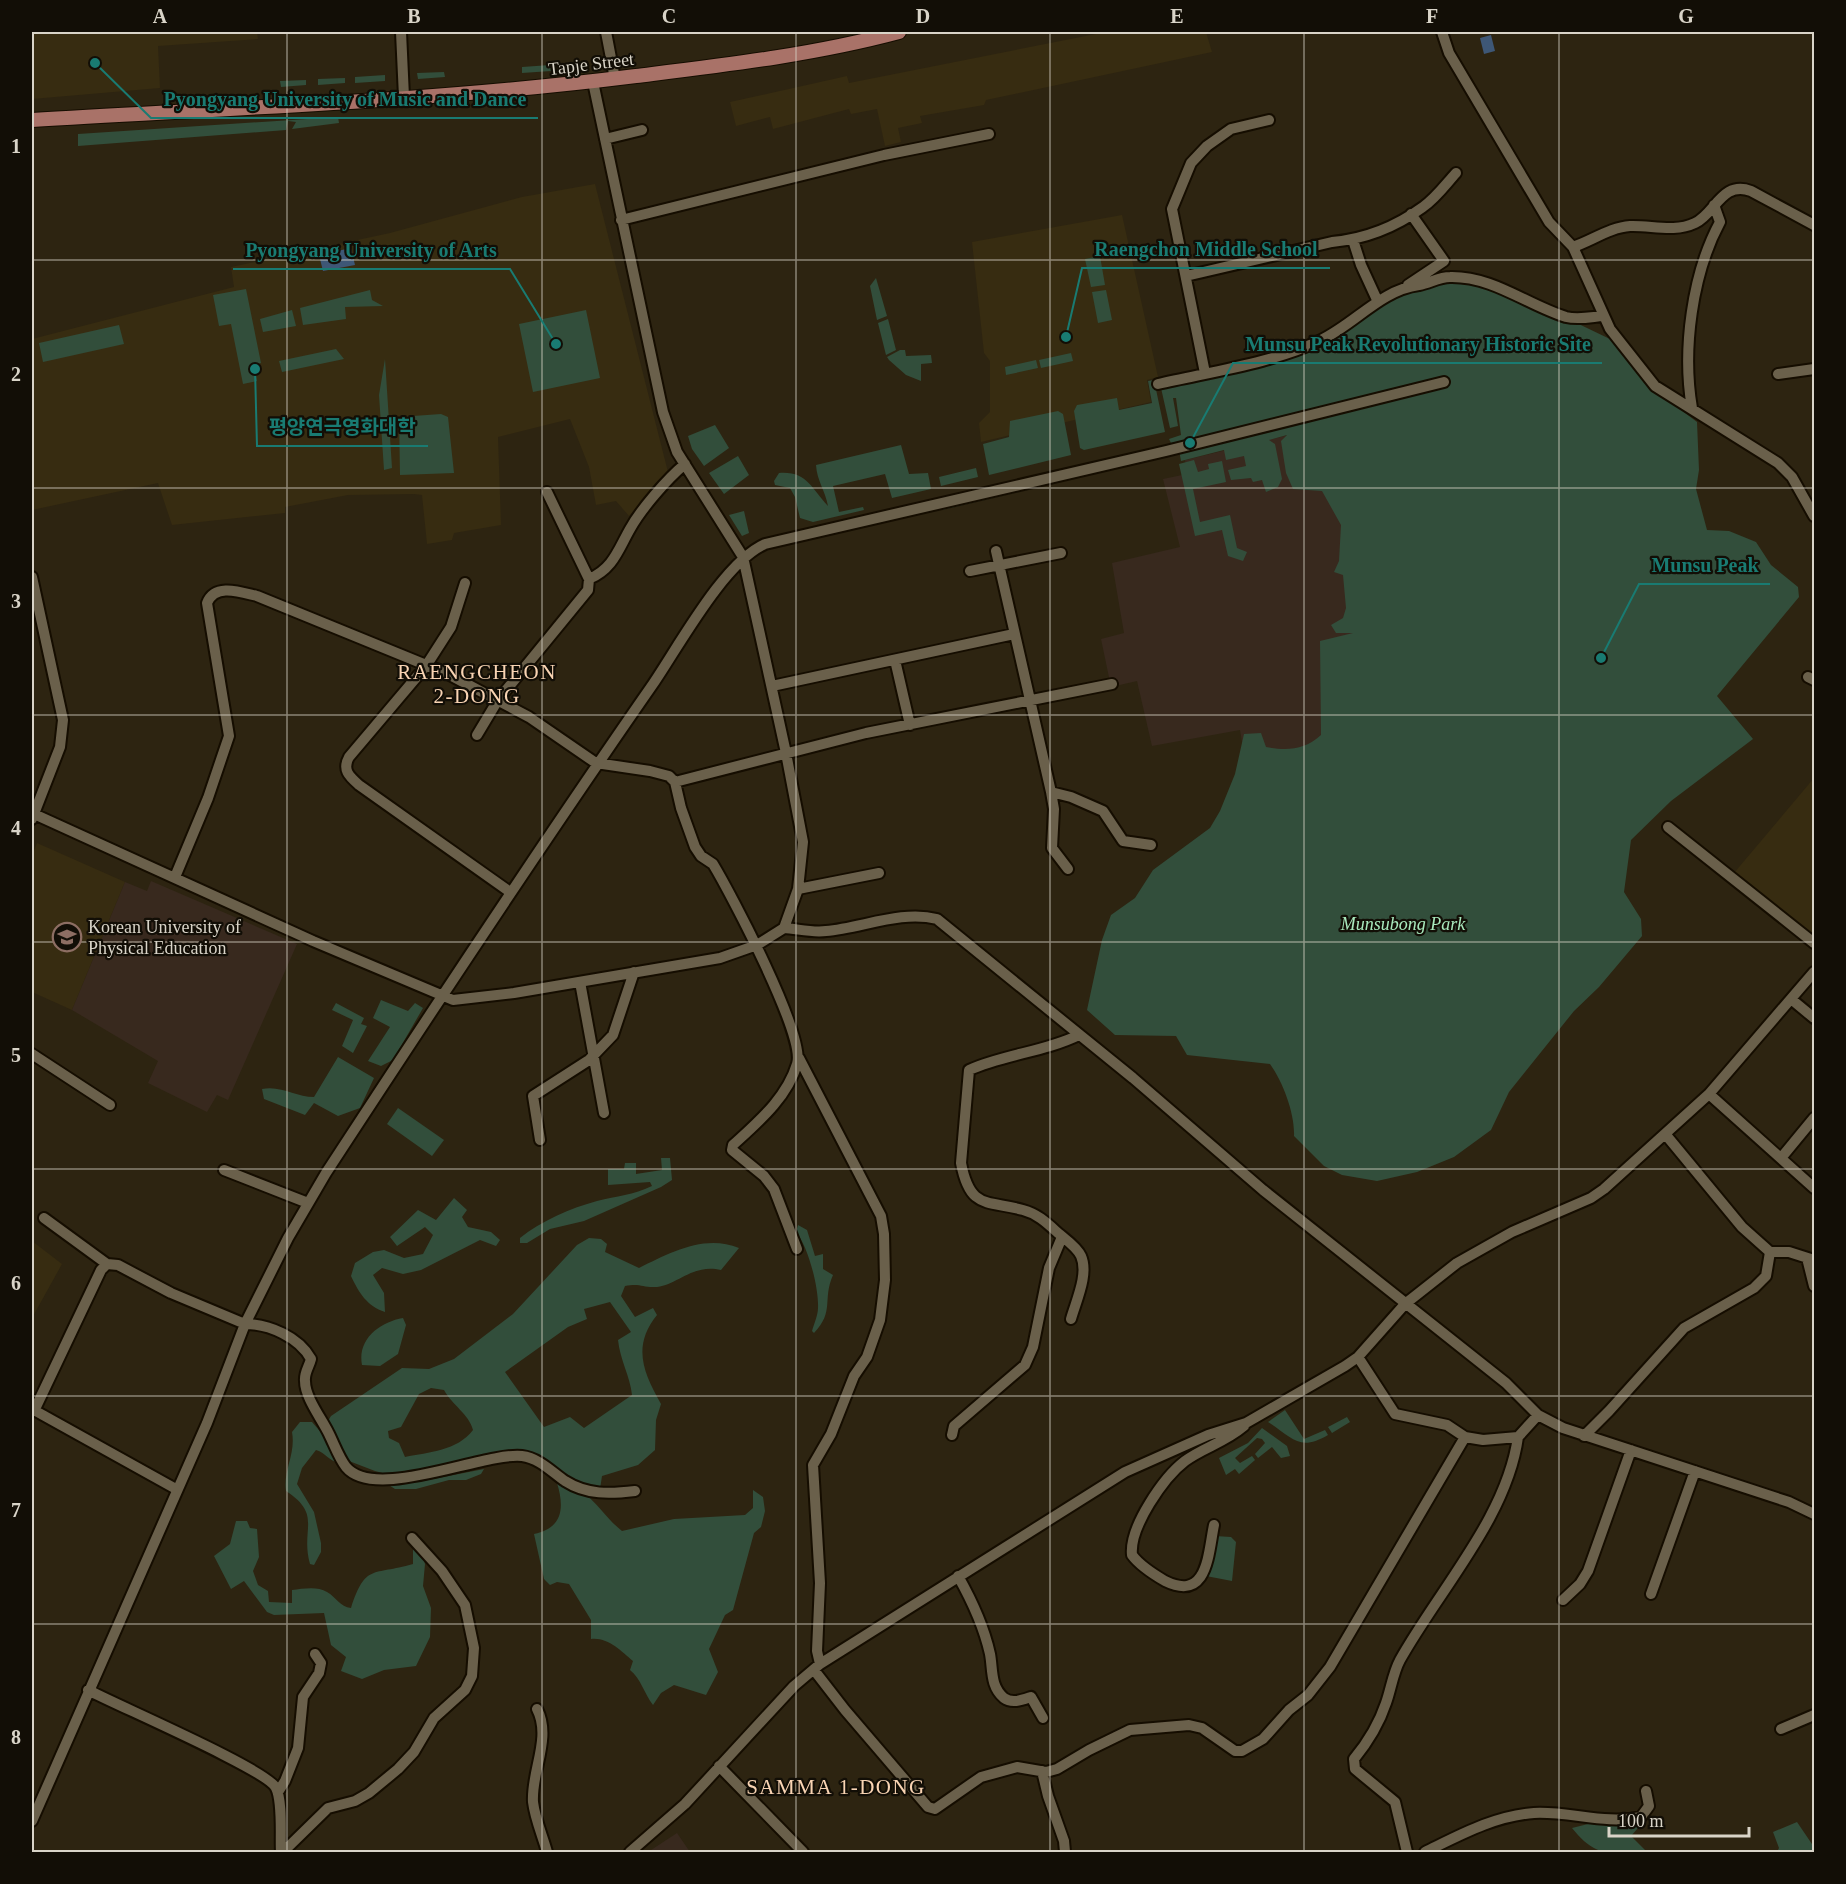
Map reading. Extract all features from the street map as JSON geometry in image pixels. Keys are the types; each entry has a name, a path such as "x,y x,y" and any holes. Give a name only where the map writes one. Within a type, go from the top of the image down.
{"main road":[{"name":"Tapje Street","path":"32,120 539,88 793,56 850,45 899,32"}],"street":[{"path":"400,32 404,97"},
{"path":"606,32 615,79"},
{"path":"1442,32 1449,53 1549,222 1573,247 1610,329 1655,386 1778,463 1792,477 1815,516"},
{"path":"593,82 663,412 677,452 743,557 772,686 803,842 798,889 784,928"},
{"path":"1205,373 1172,210 1191,163 1207,147 1231,129 1269,120"},
{"path":"605,139 642,130"},
{"path":"621,220 884,155 989,134"},
{"path":"1186,276 1332,242 1353,240 1379,232 1424,207 1456,173"},
{"path":"1573,247 1616,228 1686,227 1698,222 1726,193 1740,188 1815,225"},
{"path":"1692,408 1687,359 1689,336 1709,242 1720,222 1714,205"},
{"path":"1158,384 1263,359 1320,341 1444,261 1411,214"},
{"path":"1353,240 1378,302"},
{"path":"1408,285 1420,285 1449,277 1471,278 1567,317 1603,316"},
{"path":"1778,374 1815,369"},
{"path":"32,1821 207,1423 245,1324 288,1238 441,996 596,763 704,608 743,557 765,544 1166,451 1444,382"},
{"path":"589,579 601,574 610,564 630,528 676,471 685,464"},
{"path":"477,735 498,700 588,590 589,579 547,492"},
{"path":"996,551 1051,792 1054,809 1052,848 1068,869"},
{"path":"970,571 1061,553"},
{"path":"32,578 63,720 60,747 33,816 175,877 313,941 453,1000 580,982 720,958 757,945 784,928 823,932 902,918 924,916 937,919 1263,1190 1506,1383 1538,1415 1584,1436 1789,1502 1815,1514"},
{"path":"465,583 451,627 426,666 349,757 346,770 348,776 359,785 510,892"},
{"path":"175,877 208,798 229,736 207,603 210,596 217,591 232,590 257,596 426,666 529,717 596,763 650,771 669,777 675,782 694,847 701,856 713,864 746,931 757,945 768,967 799,1058 881,1216 884,1233 885,1280 880,1320 867,1357 854,1376 831,1434 813,1465 820,1583 817,1667 845,1710 928,1808 935,1809 941,1806 981,1777 1017,1767 1042,1771 1057,1769 1089,1749 1130,1730 1189,1725 1202,1728 1235,1751 1242,1751 1263,1738 1289,1710 1308,1695 1330,1667 1464,1437"},
{"path":"772,686 1014,634"},
{"path":"895,660 910,725"},
{"path":"675,782 786,753 910,725 1112,684"},
{"path":"1051,792 1071,797 1103,811 1123,841 1151,845"},
{"path":"1668,827 1815,943"},
{"path":"798,889 879,873"},
{"path":"540,1140 533,1096 593,1055 613,1035 634,972"},
{"path":"1214,1525 1204,1573 1193,1585 1179,1587 1157,1576 1132,1555 1135,1533 1167,1478 1186,1461 1228,1440 1246,1424 1358,1357 1405,1304 1457,1263 1512,1232 1591,1198 1666,1135 1709,1094 1815,972"},
{"path":"580,982 604,1113"},
{"path":"1791,999 1815,1018"},
{"path":"1071,1319 1081,1285 1083,1264 1080,1254 1036,1214 989,1205 972,1192 964,1177 961,1163 965,1094 969,1070 994,1059 1063,1043 1079,1035"},
{"path":"32,1054 111,1105"},
{"path":"797,1249 774,1189 764,1176 732,1150 733,1145 772,1108 799,1058"},
{"path":"1709,1094 1815,1188"},
{"path":"1781,1158 1815,1118"},
{"path":"1666,1135 1742,1227 1770,1252 1789,1252 1811,1259 1815,1286"},
{"path":"224,1170 308,1203"},
{"path":"44,1218 107,1264 118,1265 171,1293 245,1324 258,1324 296,1342 309,1356 310,1363 305,1378 308,1392 345,1466 362,1476 427,1475 504,1456 524,1456 542,1463 567,1482 590,1492 606,1494 635,1491"},
{"path":"952,1435 954,1426 1025,1365 1034,1347 1049,1268 1062,1237"},
{"path":"1584,1436 1609,1412 1684,1328 1754,1288 1766,1276 1770,1252"},
{"path":"107,1264 101,1270 33,1410 176,1490"},
{"path":"1358,1357 1395,1414 1447,1425 1464,1437 1483,1440 1518,1437"},
{"path":"1407,1852 1395,1802 1355,1769 1354,1759 1370,1740 1386,1704 1399,1662 1504,1492 1515,1459 1518,1437 1538,1415"},
{"path":"630,1852 685,1804 794,1686 817,1667 1125,1472 1208,1435 1246,1424"},
{"path":"1563,1600 1580,1584 1588,1571 1631,1450"},
{"path":"1651,1594 1695,1471"},
{"path":"282,1852 328,1808 355,1801 369,1793 398,1769 414,1752 434,1718 465,1690 472,1676 474,1648 465,1605 442,1571 412,1538"},
{"path":"958,1576 970,1596 990,1654 996,1689 1005,1699 1015,1702 1031,1697 1043,1718"},
{"path":"278,1792 285,1781 298,1748 303,1696 319,1673 321,1663 315,1654"},
{"path":"88,1690 269,1779 278,1792 282,1852"},
{"path":"537,1709 542,1718 542,1733 533,1804 547,1852"},
{"path":"1781,1729 1815,1714"},
{"path":"719,1766 803,1852"},
{"path":"1042,1771 1051,1806 1064,1841 1065,1852"},
{"path":"1425,1852 1484,1824 1507,1817 1535,1813 1609,1821 1641,1817 1648,1806 1646,1791"}],"shaded area":[{"path":"32,32 257,32 258,39 158,46 160,88 32,99"},
{"path":"1106,32 1206,32 1212,52 986,100 984,105 920,116 922,123 898,128 901,142 885,146 877,109 851,114 849,109 773,129 770,117 736,126 730,102 847,76 849,83"},
{"path":"595,184 668,472 629,516 616,501 596,505 589,467 570,419 498,437 501,525 454,533 452,540 427,544 422,495 414,494 348,495 285,507 285,513 172,525 158,483 32,510 32,339 234,287 231,267 390,233 522,197"},
{"path":"1122,215 1158,377 1147,380 1151,402 981,442 979,423 990,412 990,361 984,353 972,242"},
{"path":"1321,427 1373,573 1322,752 1246,765 1240,730 1152,746 1137,681 1111,687 1101,639 1124,633 1112,563 1180,547 1163,479 1187,474 1185,460"},
{"path":"1814,778 1814,937 1734,873"},
{"name":"Korean University of Physical Education","path":"37,843 125,882 72,1010 32,992 32,856"},
{"path":"151,881 297,944 228,1100 217,1095 207,1112 148,1083 158,1061 72,1010 125,882 147,891"},
{"path":"32,1241 62,1264 32,1318"},
{"path":"677,1833 690,1852 648,1852"}],"green space":[{"path":"550,65 551,71 522,73 522,67"},
{"path":"444,72 445,77 418,79 417,73"},
{"path":"385,75 385,81 355,83 355,77"},
{"path":"345,78 345,83 318,85 318,79"},
{"path":"306,80 306,85 281,87 280,81"},
{"path":"338,117 339,123 292,129 296,122 288,121 286,130 78,146 78,134"},
{"path":"1100,256 1105,285 1091,287 1085,259"},
{"name":"Munsubong Park","path":"1449,273 1510,291 1612,340 1651,387 1697,422 1699,470 1696,489 1707,530 1729,531 1756,542 1771,565 1798,587 1799,597 1717,696 1753,739 1671,801 1631,840 1624,892 1641,919 1642,936 1599,987 1574,1011 1509,1092 1491,1130 1454,1157 1417,1172 1377,1181 1342,1175 1324,1166 1294,1136 1287,1098 1270,1064 1187,1055 1176,1036 1115,1035 1087,1010 1102,940 1111,915 1135,898 1153,870 1210,828 1220,811 1235,774 1244,734 1261,733 1266,747 1281,749 1309,744 1321,735 1320,641 1353,633 1336,633 1331,625 1343,618 1346,608 1343,575 1334,572 1339,561 1341,525 1322,491 1293,489 1286,473 1281,441 1287,435 1269,440 1275,444 1282,479 1278,487 1266,492 1262,480 1253,482 1251,478 1231,480 1228,470 1246,466 1244,456 1226,460 1224,450 1181,461 1179,450 1183,449 1182,441 1171,443 1169,439 1181,435 1176,398 1173,398 1178,426 1170,428 1161,388 1250,370 1292,356 1434,275"},
{"path":"876,278 887,316 877,320 870,286"},
{"path":"246,289 261,363 254,365 257,381 243,384 231,324 219,326 213,295"},
{"path":"370,290 372,300 383,306 345,307 346,319 303,325 300,308"},
{"path":"1106,290 1112,320 1098,323 1092,292"},
{"path":"292,310 296,326 263,332 260,319"},
{"path":"586,310 600,378 533,392 519,324"},
{"path":"888,319 896,350 886,355 878,323"},
{"path":"119,325 124,344 43,362 39,343"},
{"path":"336,349 344,359 282,372 279,361"},
{"path":"900,350 905,350 906,356 931,355 932,363 921,364 921,381 906,375 887,357"},
{"path":"1071,353 1073,361 1041,368 1039,360"},
{"path":"385,359 392,468 384,470 379,395"},
{"path":"1036,360 1038,368 1006,375 1005,367"},
{"path":"1154,380 1165,432 1084,450 1080,448 1074,411 1077,405 1117,398 1119,410 1152,403 1148,381"},
{"path":"1058,411 1063,414 1071,455 989,475 983,444 1009,437 1010,421"},
{"path":"441,414 448,417 454,473 400,475 399,417"},
{"path":"715,425 729,448 704,466 692,449 688,436"},
{"path":"901,445 909,474 928,473 931,489 892,498 885,474 833,486 839,512 863,507 864,510 813,522 800,518 795,497 790,488 775,485 774,481 779,473 796,475 808,482 828,506 816,465"},
{"path":"738,456 749,475 724,494 709,473"},
{"path":"1194,460 1198,472 1209,469 1208,464 1222,461 1226,482 1193,489 1200,522 1230,515 1237,548 1247,552 1243,561 1228,556 1222,530 1195,536 1179,464"},
{"path":"976,468 978,477 941,486 939,477"},
{"path":"1047,482 1047,485 942,510 941,507"},
{"path":"744,511 749,533 742,536 729,515"},
{"path":"381,1000 408,1011 415,1003 423,1008 393,1060 381,1066 368,1061 390,1027 373,1018"},
{"path":"336,1003 364,1018 361,1024 367,1026 353,1053 342,1046 353,1020 332,1010"},
{"path":"338,1057 374,1078 360,1108 338,1116 314,1103 305,1115 264,1099 262,1089 269,1088 314,1097"},
{"path":"398,1108 444,1140 432,1156 387,1124"},
{"path":"661,1158 670,1158 672,1180 661,1187 584,1221 550,1229 527,1243 520,1243 520,1238 528,1232 567,1211 652,1186 650,1182 608,1185 608,1169 624,1169 625,1163 636,1163 636,1174 662,1170"},
{"path":"454,1198 467,1210 462,1217 468,1227 491,1232 500,1240 496,1246 480,1240 421,1270 403,1274 382,1268 373,1275 384,1293 385,1312 373,1306 361,1293 351,1276 355,1263 373,1252 384,1250 404,1258 423,1254 433,1235 425,1227 397,1246 390,1237 418,1210 436,1220"},
{"path":"798,1225 807,1230 815,1256 823,1254 823,1269 833,1275 826,1312 814,1333 812,1331 818,1308 817,1290 805,1247 796,1232"},
{"path":"589,1238 601,1239 607,1244 605,1252 639,1268 675,1251 700,1244 726,1244 739,1248 721,1270 701,1270 661,1286 625,1286 621,1296 635,1317 653,1308 657,1315 649,1326 643,1348 645,1370 661,1404 656,1420 655,1450 638,1465 602,1476 600,1489 578,1483 543,1459 468,1463 390,1475 349,1461 340,1450 328,1421 331,1416 402,1368 429,1369 454,1359 513,1314 577,1245","holes":["610,1302 631,1332 618,1340 632,1395 584,1428 570,1417 544,1427 505,1372 568,1327 587,1319 584,1309","431,1388 444,1390 468,1419 473,1430 451,1446 405,1457 399,1443 389,1438 388,1431 401,1427 419,1394"]},
{"path":"403,1318 406,1325 398,1354 380,1366 362,1365 363,1347 372,1333 386,1323"},
{"path":"1285,1410 1304,1439 1325,1430 1328,1435 1303,1443 1290,1438 1268,1422"},
{"path":"1347,1417 1350,1422 1332,1433 1328,1427"},
{"path":"300,1422 312,1422 325,1437 339,1463 316,1450 302,1468 297,1484 314,1512 321,1543 321,1552 314,1565 310,1564 308,1552 307,1515 297,1500 286,1491 286,1476 293,1440 292,1432"},
{"path":"1262,1428 1287,1446 1290,1456 1281,1458 1272,1447 1258,1458 1255,1454 1265,1443 1262,1439 1257,1438 1235,1458 1240,1463 1252,1456 1255,1460 1239,1474 1235,1469 1226,1475 1219,1458 1248,1443"},
{"path":"484,1469 481,1474 466,1480 449,1480 416,1489 395,1489 384,1482 423,1481"},
{"path":"557,1483 578,1489 622,1531 674,1519 745,1515 753,1508 753,1490 763,1497 765,1511 761,1527 754,1533 733,1610 725,1615 709,1649 718,1672 706,1695 674,1685 661,1693 653,1705 630,1670 633,1661 609,1642 591,1639 591,1620 569,1584 557,1582 550,1585 544,1579 534,1534 551,1527 559,1516 561,1501"},
{"path":"236,1521 247,1521 250,1528 257,1529 259,1557 253,1571 258,1585 268,1591 269,1602 292,1603 292,1590 314,1588 327,1592 344,1606 351,1608 366,1577 379,1571 413,1564 413,1546 421,1550 425,1564 423,1586 431,1608 430,1637 416,1666 384,1670 362,1679 341,1671 346,1657 331,1645 324,1613 274,1615 267,1612 244,1581 231,1589 214,1556 230,1544"},
{"path":"1215,1536 1231,1537 1236,1542 1232,1581 1206,1576"},
{"path":"1797,1822 1814,1847 1814,1852 1777,1852 1779,1848 1773,1832"},
{"path":"1588,1824 1635,1824 1638,1828 1631,1836 1647,1852 1614,1853 1597,1849 1589,1845 1572,1828"}],"water":[{"path":"1491,35 1495,51 1484,54 1480,38"},
{"path":"351,248 355,265 323,271 319,255"}],"place":[{"name":"Pyongyang University of Music and Dance","path":"95,63"},
{"name":"Raengchon Middle School","path":"1066,337"},
{"name":"Pyongyang University of Arts","path":"556,344"},
{"name":"평양연극영화대학","path":"255,369"},
{"name":"Munsu Peak Revolutionary Historic Site","path":"1190,443"},
{"name":"Munsu Peak","path":"1601,658"},
{"name":"Korean University of Physical Education","path":"67,937"}],"district":[{"name":"RAENGCHEON 2-DONG","path":"477,684"},
{"name":"SAMMA 1-DONG","path":"836,1787"}]}
